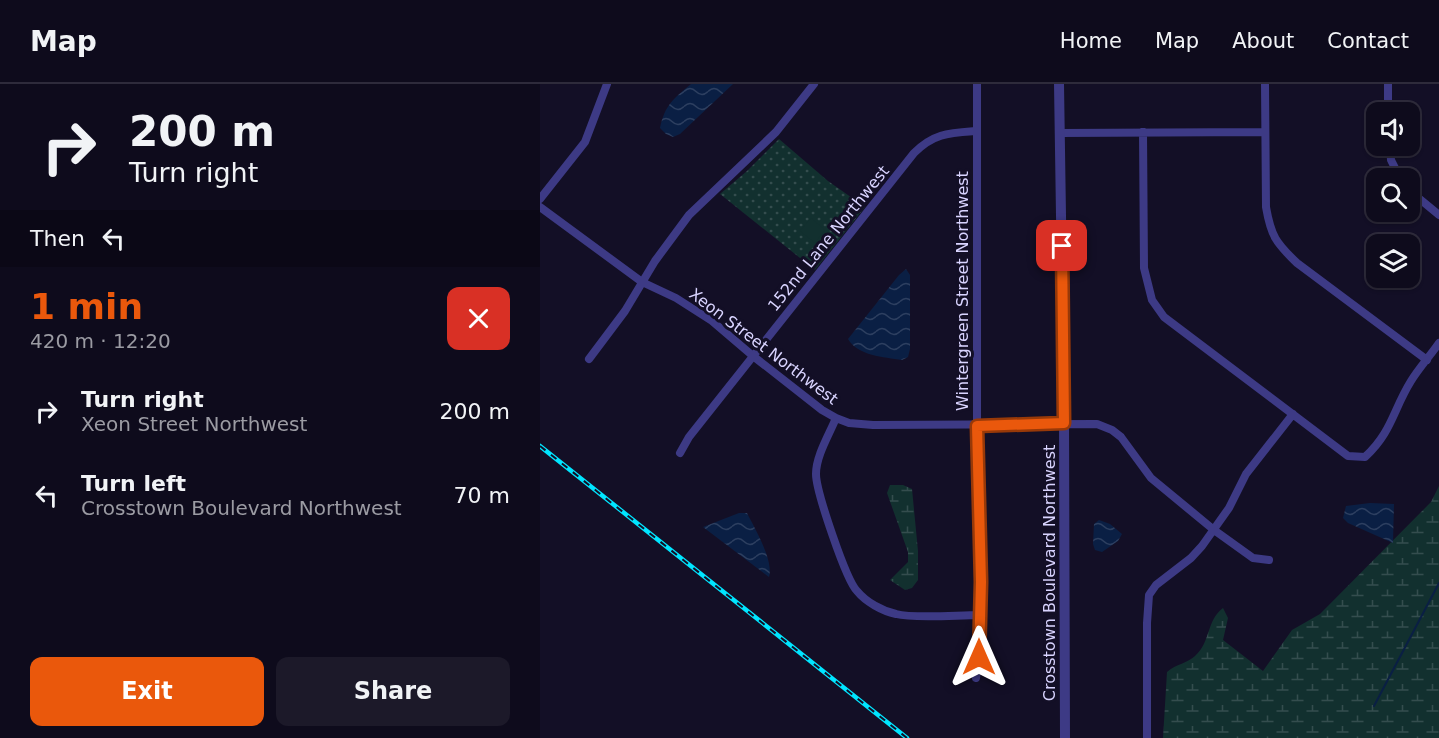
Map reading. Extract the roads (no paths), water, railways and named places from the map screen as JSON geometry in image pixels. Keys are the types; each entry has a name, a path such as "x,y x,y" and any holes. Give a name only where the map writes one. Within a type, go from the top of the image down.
{"street":[{"path":"540,199 585,142 607,84"},
{"path":"589,359 625,311 642,282 689,215 776,132 814,84"},
{"name":"Wintergreen Street Northwest","path":"976,678 979,657 981,582 977,426 977,84"},
{"name":"Crosstown Boulevard Northwest","path":"1059,84 1064,423 1065,738"},
{"path":"1265,84 1266,207 1270,227 1279,246 1297,263 1427,360"},
{"path":"1388,84 1388,102"},
{"name":"152nd Lane Northwest","path":"680,453 689,437 924,143 949,133 977,131"},
{"path":"1143,132 1144,268 1152,300 1164,316 1348,456 1365,457 1378,445 1410,382 1439,343"},
{"path":"1059,133 1265,132"},
{"path":"1420,199 1439,215"},
{"name":"Xeon Street Northwest","path":"540,207 642,282 694,308 809,401 836,418 863,425 977,426 1088,423 1112,430 1128,445 1151,478 1214,530 1253,558 1269,560"},
{"path":"1148,738 1147,622 1149,595 1156,585 1191,558 1214,530 1229,508 1246,474 1293,414"},
{"path":"836,418 816,472 818,489 855,590 867,601 897,615 979,615"}],"water":[{"path":"691,84 733,84 680,134 673,137 660,128 664,114 679,94"},
{"path":"906,269 910,275 910,349 908,357 902,360 887,358 858,349 848,339"},
{"path":"1370,503 1394,504 1393,543 1348,523 1343,518 1346,506"},
{"path":"739,513 747,513 759,536 769,562 769,577 703,527"},
{"path":"1099,520 1110,524 1122,534 1118,541 1102,552 1095,550 1093,544 1094,524"}],"waterway":[{"path":"1374,706 1439,583"}],"railway":[{"path":"540,446 907,738"}]}
